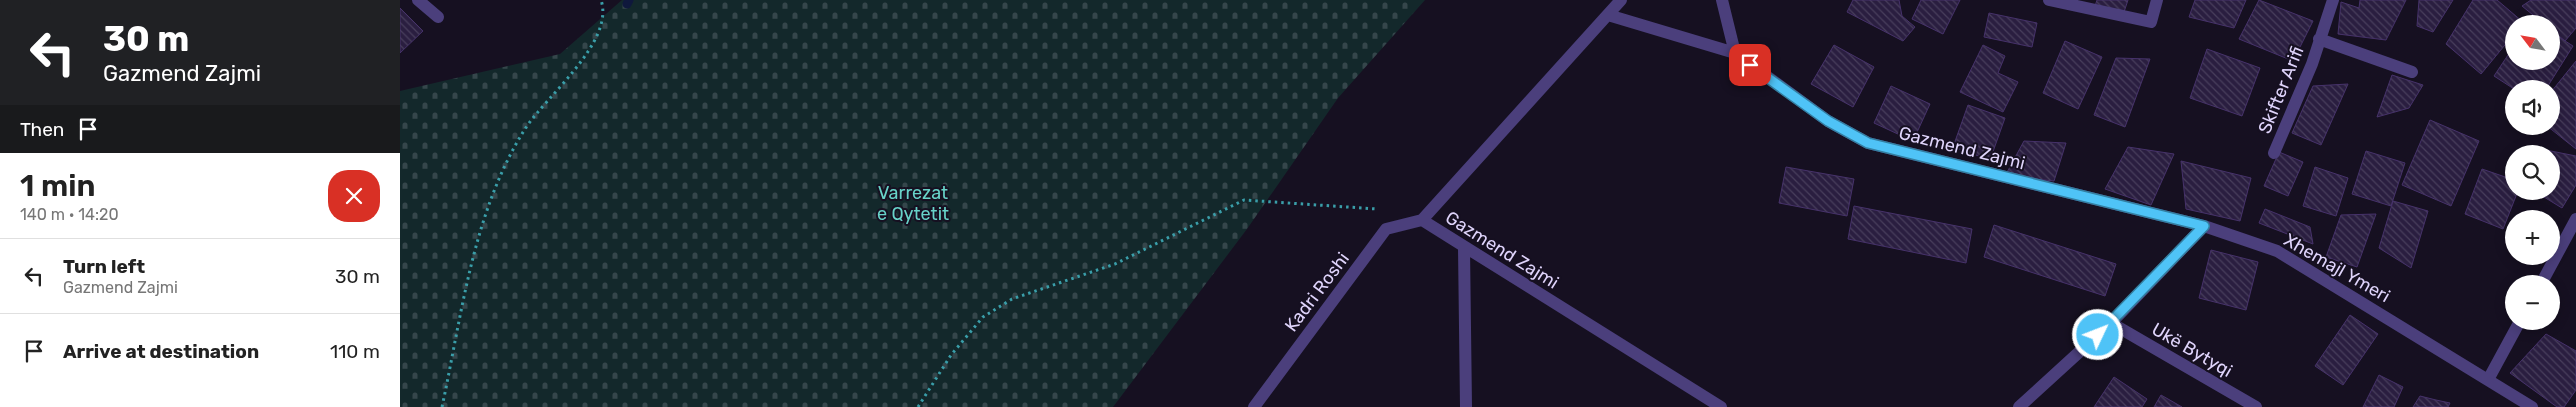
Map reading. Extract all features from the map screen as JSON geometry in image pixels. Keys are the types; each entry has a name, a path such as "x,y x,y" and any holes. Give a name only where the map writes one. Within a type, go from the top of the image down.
{"street":[{"path":"418,0 438,17"},
{"name":"Gazmend Zajmi","path":"1621,0 1422,220 1721,407"},
{"path":"1722,0 1735,53"},
{"path":"2049,0 2151,22 2157,0"},
{"name":"Skifter Arifi","path":"2274,153 2312,64 2333,0"},
{"name":"Gazmend Zajmi","path":"1608,15 1735,53 1828,121 1868,143 2204,226"},
{"name":"Skifter Arifi","path":"2319,39 2412,72"},
{"path":"2546,275 2576,219"},
{"name":"Kadri Roshi","path":"1254,407 1386,229 1422,220"},
{"path":"2019,407 2111,323 2204,226"},
{"name":"Xhemajl Ymeri","path":"2204,226 2277,251 2488,378 2532,407"},
{"path":"1464,248 1466,407"},
{"name":"Ukë Bytyqi","path":"2111,323 2256,407"},
{"path":"2488,378 2515,330"}],"path":[{"path":"442,407 471,268 494,190 526,129 594,44 604,9 601,0"},
{"path":"918,407 951,355 983,317 1012,299 1114,264 1244,200 1381,210"}],"green space":[{"name":"Varrezat e Qytetit","path":"622,0 1425,0 1338,98 1247,229 1113,407 400,407 400,91 560,54"}],"building":[{"path":"1853,0 1899,0 1902,16 1915,27 1903,41 1847,12"},
{"path":"1921,0 1960,0 1943,34 1912,19"},
{"path":"2097,0 2128,0 2123,15 2095,6"},
{"path":"2195,0 2246,0 2234,28 2189,17"},
{"path":"2259,0 2313,21 2293,61 2239,39"},
{"path":"2360,0 2406,0 2386,40 2338,34 2341,2 2359,8"},
{"path":"2419,0 2453,0 2433,32 2417,26"},
{"path":"2473,0 2497,0 2515,15 2505,15 2505,45 2481,74 2446,44"},
{"path":"2531,0 2576,0 2576,28 2565,41 2560,37 2560,15 2533,15 2522,6"},
{"path":"400,8 423,31 400,53"},
{"path":"1989,13 2037,23 2032,47 1984,37"},
{"path":"2560,38 2573,46 2560,67"},
{"path":"2065,41 2102,57 2078,109 2043,93"},
{"path":"1834,45 1874,67 1853,107 1811,84"},
{"path":"1983,45 2005,56 1998,73 2018,82 2003,112 1960,92"},
{"path":"2207,49 2260,68 2242,116 2190,98"},
{"path":"2116,58 2150,59 2125,127 2094,115"},
{"path":"2505,60 2505,70 2558,70 2552,80 2505,80 2505,83 2494,76"},
{"path":"2576,61 2576,149 2558,135 2560,135 2560,81"},
{"path":"2392,75 2423,85 2409,108 2377,117"},
{"path":"2348,84 2321,145 2292,133 2313,86"},
{"path":"1891,86 1930,104 1913,141 1874,123"},
{"path":"1968,105 2005,118 1990,160 1953,147"},
{"path":"2430,120 2479,141 2451,206 2402,185"},
{"path":"2024,141 2066,143 2054,181 2005,176"},
{"path":"2128,147 2174,154 2151,205 2105,189"},
{"path":"2366,151 2405,163 2391,206 2352,194"},
{"path":"2279,152 2303,162 2288,196 2264,186"},
{"path":"2560,153 2576,156 2576,185 2562,208 2549,200 2560,200"},
{"path":"2181,161 2251,178 2240,221 2186,209"},
{"path":"1786,167 1854,179 1847,216 1779,203"},
{"path":"2315,167 2348,178 2336,216 2303,206"},
{"path":"2482,169 2505,177 2505,200 2514,200 2510,210 2505,210 2503,229 2465,214"},
{"path":"2393,201 2428,211 2411,268 2379,248"},
{"path":"1854,206 1972,229 1966,263 1848,239"},
{"path":"2265,209 2310,227 2313,244 2259,223"},
{"path":"2376,214 2357,267 2326,257 2341,215"},
{"path":"1994,225 2116,264 2105,296 1984,257"},
{"path":"2211,250 2258,262 2246,310 2199,298"},
{"path":"2350,315 2378,334 2343,385 2315,366"},
{"path":"2546,334 2576,351 2576,390 2564,407 2557,407 2510,373"},
{"path":"2379,375 2403,387 2394,407 2363,407"},
{"path":"2114,377 2147,399 2142,407 2094,407"},
{"path":"2161,395 2182,407 2154,407"},
{"path":"2420,396 2450,403 2448,407 2413,407"}],"waterway":[{"path":"627,4 629,0"}],"route":[{"path":"1750,65 1828,121 1868,143 2204,226 2098,335"}]}
